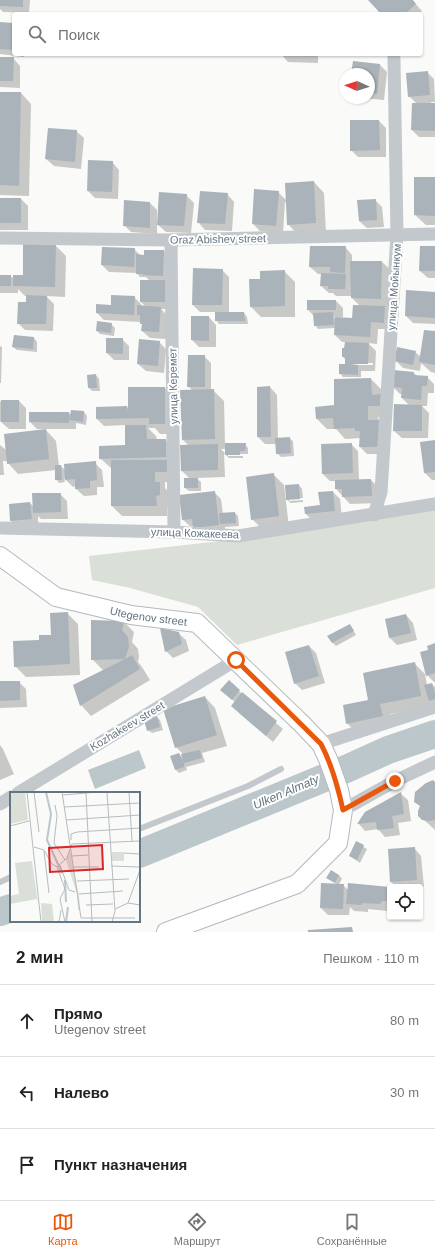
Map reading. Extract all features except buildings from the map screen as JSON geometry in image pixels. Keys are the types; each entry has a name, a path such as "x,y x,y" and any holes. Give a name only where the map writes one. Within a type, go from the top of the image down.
{"street":[{"name":"улица Мойынкум","path":"374,515 381,492 397,235 394,58"},
{"name":"Oraz Abishev street","path":"0,238 171,240 435,234"},
{"name":"улица Керемет","path":"171,240 174,532"},
{"name":"улица Кожакеева","path":"0,528 174,532 238,536 435,504"},
{"name":"Utegenov street","path":"0,556 56,597 131,615 197,623 236,660 325,751 339,790 343,810 338,844 297,884 166,932"},
{"name":"Kozhakeev street","path":"20,792 236,660"},
{"path":"325,751 435,707"},
{"path":"343,810 395,781 435,762"},
{"path":"0,804 10,798"}],"lane":[{"path":"140,829 248,786 281,769"},
{"path":"0,882 10,877"}],"shaded area":[{"path":"435,510 435,588 237,645 198,607 130,588 92,580 89,556 238,539"},
{"path":"139,750 146,768 95,789 88,770"}],"waterway":[{"name":"Ulken Almaty","path":"140,854 346,769 388,750 435,734"},
{"name":"Ulken Almaty","path":"0,912 10,908"}],"route":[{"path":"236,660 321,744 339,790 343,810 395,781"}]}
